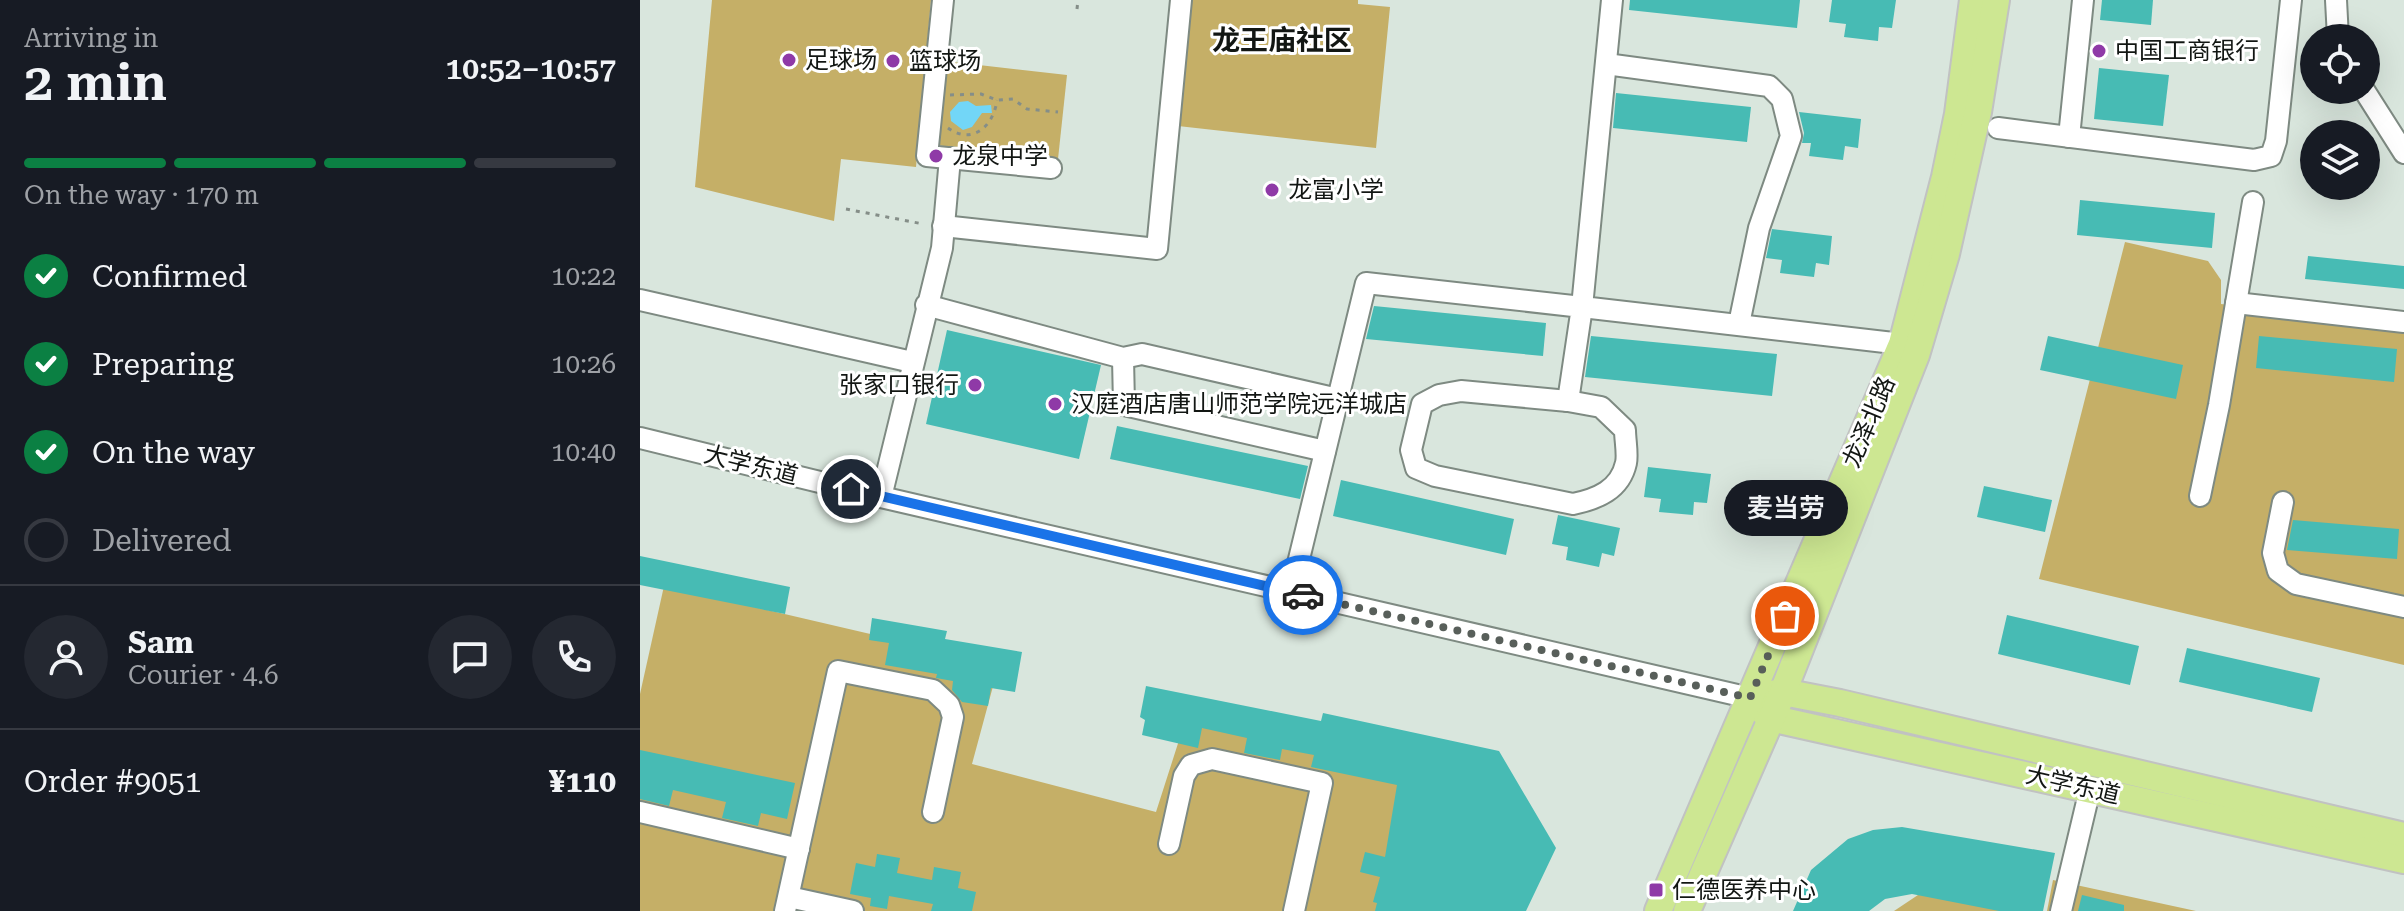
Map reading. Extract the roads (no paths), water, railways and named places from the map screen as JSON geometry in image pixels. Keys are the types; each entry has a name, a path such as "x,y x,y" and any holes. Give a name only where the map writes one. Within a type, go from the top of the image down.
{"main road":[{"name":"龙泽北路","path":"1658,911 1750,698 1909,349 1960,100 1973,0"},
{"name":"龙泽北路","path":"1687,911 1783,692 1946,254 1978,112 1996,0"},
{"name":"大学东道","path":"1750,698 1783,692 2404,836"},
{"path":"1750,698 1770,718"},
{"name":"大学东道","path":"1770,718 2404,860"}],"street":[{"path":"943,0 943,98 927,156 1051,168"},
{"path":"943,226 1157,249 1181,0"},
{"path":"1568,401 1582,307 1612,0"},
{"path":"2069,137 2083,0"},
{"path":"1998,128 2254,160 2271,156 2276,141 2291,0"},
{"path":"2336,0 2337,24"},
{"path":"1606,64 1769,86 1782,99 1791,136 1759,228 1739,324"},
{"path":"2373,104 2404,153"},
{"path":"881,497 942,248 950,158"},
{"path":"2200,496 2253,202"},
{"path":"1291,592 1366,283 1739,324 1909,349"},
{"path":"640,300 912,362"},
{"path":"2236,303 2404,322"},
{"path":"926,305 1123,358 1142,354 1338,399"},
{"path":"1123,358 1124,405 1325,451"},
{"path":"1461,391 1568,401 1601,407 1625,430 1626,463 1614,488 1594,500 1573,504 1435,476 1416,468 1411,450 1422,404 1439,395 1461,391"},
{"name":"大学东道","path":"640,438 881,497 1750,698"},
{"path":"2283,502 2273,553 2278,571 2296,584 2404,607"},
{"path":"853,911 787,904 838,671 933,690 949,705 953,717 933,812"},
{"path":"1169,844 1184,776 1191,765 1212,759 1322,783 1294,911"},
{"path":"2061,911 2090,789"},
{"path":"640,812 799,849"}],"water":[{"path":"968,101 976,106 991,105 992,113 982,113 972,127 963,130 951,121 950,112 959,102"}],"place":[{"name":"中国工商银行","path":"2099,51"},
{"name":"足球场","path":"789,60"},
{"name":"篮球场","path":"893,61"},
{"name":"龙泉中学","path":"936,156"},
{"name":"龙富小学","path":"1272,190"},
{"name":"张家口银行","path":"975,385"},
{"name":"汉庭酒店唐山师范学院远洋城店","path":"1055,404"},
{"name":"麦当劳","path":"1785,616"},
{"name":"仁德医养中心","path":"1656,890"}],"district":[{"name":"龙王庙社区","path":"1282,40"}]}
